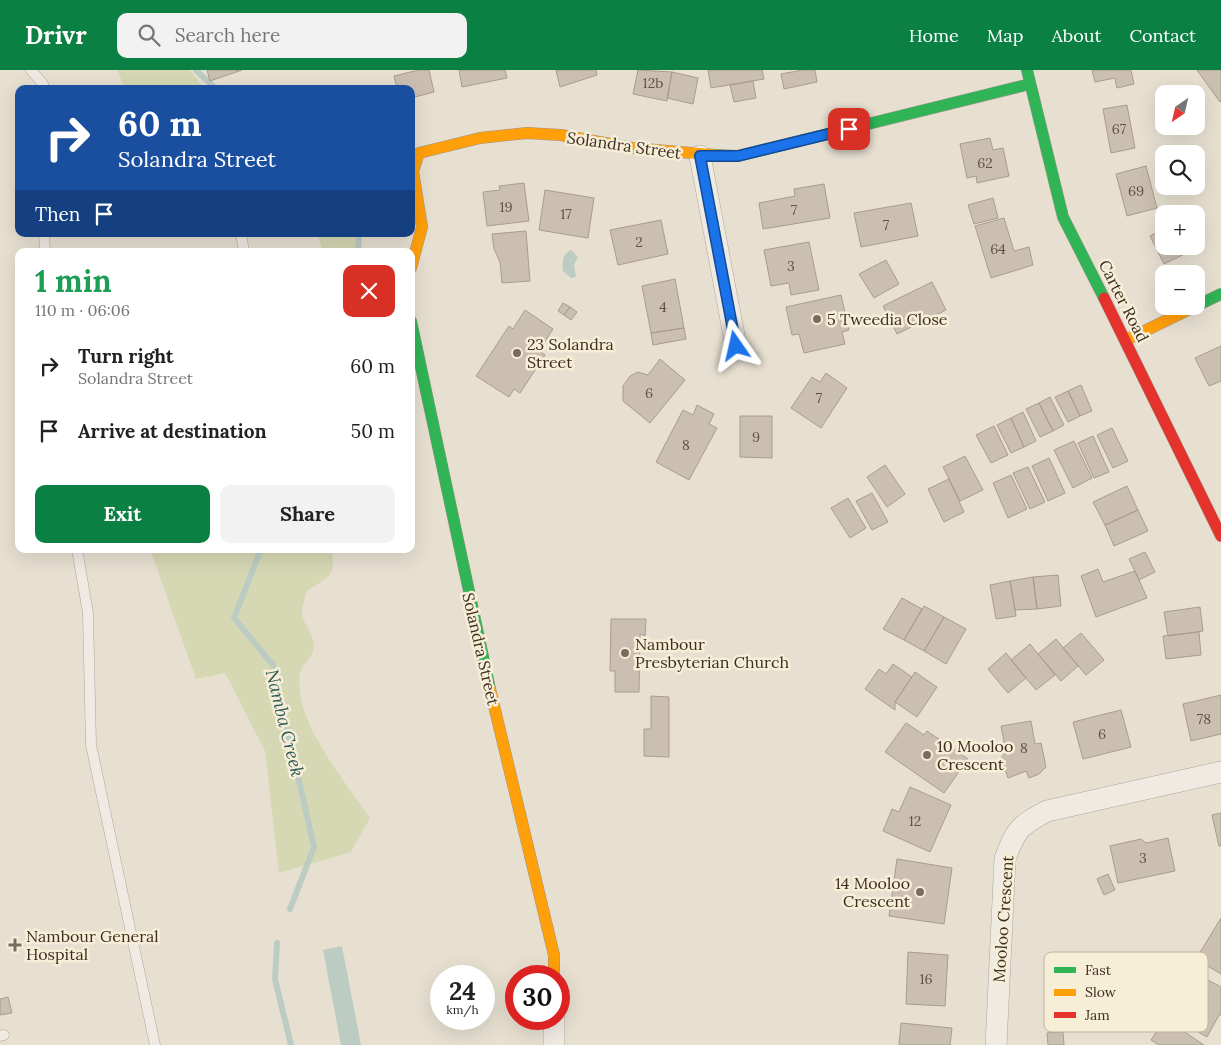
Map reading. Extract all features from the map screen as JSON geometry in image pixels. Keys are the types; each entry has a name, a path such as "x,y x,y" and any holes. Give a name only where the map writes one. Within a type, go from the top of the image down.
{"street":[{"name":"Carter Road","path":"1027,70 1063,217 1126,340 1221,536"},
{"name":"Solandra Street","path":"415,165 419,153 486,136 542,133 617,146 700,156 738,156 1030,84"},
{"path":"700,156 736,346"},
{"name":"Solandra Street","path":"415,183 422,227 415,253"},
{"path":"1205,302 1221,294"},
{"path":"1126,340 1177,315"},
{"name":"Solandra Street","path":"415,341 443,479 505,757 554,955 554,965"},
{"name":"Mooloo Crescent","path":"996,1045 1005,858 1014,835 1025,822 1047,811 1221,772"},
{"path":"554,1030 554,1045"}],"lane":[{"path":"31,70 43,85"},
{"path":"78,553 88,613 91,745 154,1045"}],"green space":[{"path":"118,70 190,70 201,85 123,85"},
{"path":"318,237 355,237 357,248 322,248"},
{"path":"151,553 332,553 333,566 329,576 306,592 302,615 313,639 314,647 312,654 300,673 300,691 304,710 323,749 370,818 351,852 279,873 265,751 225,673 196,679"}],"shaded area":[{"path":"571,250 578,257 574,265 576,277 571,278 563,271 563,259"},
{"path":"342,946 361,1045 341,1045 323,950"}],"building":[{"path":"207,70 242,70 210,81"},
{"path":"419,70 429,70 434,92 415,97 415,85 396,85 394,76"},
{"path":"459,70 505,70 507,78 462,87"},
{"path":"556,70 596,70 597,75 560,87"},
{"path":"638,70 672,72 667,101 633,94"},
{"path":"708,70 762,70 764,79 711,88"},
{"path":"815,70 817,82 784,89 781,74"},
{"path":"1092,70 1131,70 1134,84 1117,88 1115,78 1095,82"},
{"path":"1197,70 1221,70 1220,102"},
{"path":"672,72 698,78 693,104 667,98"},
{"path":"753,81 756,98 734,102 730,85"},
{"path":"1127,105 1135,148 1111,153 1103,109"},
{"path":"990,138 993,150 1003,148 1009,176 977,183 976,176 967,178 960,144"},
{"path":"1146,166 1156,205 1155,209 1127,216 1116,174"},
{"path":"524,183 529,221 487,226 483,192 500,190 499,186"},
{"path":"824,184 830,218 763,229 759,203 795,196 794,189"},
{"path":"545,190 594,198 588,238 539,230"},
{"path":"993,198 998,218 974,224 968,205"},
{"path":"911,203 918,236 861,247 854,213"},
{"path":"1004,218 1014,251 1029,247 1033,265 991,278 975,226"},
{"path":"661,220 668,254 618,265 610,230"},
{"path":"526,231 530,281 502,283 500,262 494,249 492,234"},
{"path":"1155,234 1155,246 1150,236"},
{"path":"809,242 819,290 791,295 789,283 771,286 764,250"},
{"path":"1160,255 1182,255 1164,264"},
{"path":"886,260 899,284 874,298 859,274"},
{"path":"675,279 684,328 651,333 642,286"},
{"path":"932,282 946,310 897,334 883,306"},
{"name":"5 Tweedia Close","path":"841,295 849,330 842,332 845,344 804,353 799,334 792,335 786,307"},
{"path":"563,303 570,307 564,315 558,311"},
{"path":"570,307 577,312 571,320 564,315"},
{"name":"23 Solandra Street","path":"525,310 553,329 539,351 545,355 520,393 514,389 509,397 476,376 509,326 513,329"},
{"path":"684,328 686,339 653,345 651,333"},
{"path":"1221,346 1221,381 1209,386 1195,358"},
{"path":"660,359 685,380 650,423 623,401 623,386 630,376 638,372 648,375"},
{"path":"826,373 847,388 821,428 791,408 812,377 820,382"},
{"path":"1081,385 1092,411 1080,416 1068,391"},
{"path":"1068,391 1080,416 1068,422 1055,397"},
{"path":"1050,397 1064,425 1053,431 1039,403"},
{"path":"1039,403 1053,431 1040,437 1026,409"},
{"path":"697,405 714,414 709,424 717,428 689,480 656,462 683,410 693,415"},
{"path":"1023,412 1036,441 1024,447 1011,418"},
{"path":"740,416 772,416 772,458 740,457"},
{"path":"1011,418 1024,447 1011,453 997,425"},
{"path":"994,426 1008,455 991,463 976,435"},
{"path":"1112,428 1128,461 1113,468 1097,435"},
{"path":"1093,436 1109,472 1094,478 1078,443"},
{"path":"1074,441 1092,478 1073,488 1054,450"},
{"path":"965,456 983,490 960,501 943,467"},
{"path":"1049,458 1065,493 1048,501 1032,466"},
{"path":"885,465 905,494 887,507 867,477"},
{"path":"1028,467 1045,502 1030,509 1013,473"},
{"path":"1011,475 1027,509 1008,518 993,483"},
{"path":"949,479 964,512 944,522 928,489"},
{"path":"1127,486 1138,510 1105,525 1093,502"},
{"path":"872,493 888,522 872,530 856,501"},
{"path":"848,498 866,528 850,538 831,508"},
{"path":"1138,510 1148,531 1114,546 1105,525"},
{"path":"1145,552 1155,572 1139,580 1129,559"},
{"path":"1098,569 1103,582 1135,571 1147,598 1096,617 1081,576"},
{"path":"1058,575 1061,606 1037,609 1033,577"},
{"path":"1033,577 1037,609 1015,610 1010,581"},
{"path":"1010,581 1016,616 996,619 990,585"},
{"path":"902,598 922,609 904,640 883,629"},
{"path":"924,606 944,617 924,651 904,640"},
{"path":"1200,607 1203,631 1168,636 1164,612"},
{"path":"944,617 966,629 946,664 924,651"},
{"name":"Nambour Presbyterian Church","path":"611,619 646,619 645,636 640,634 639,692 615,692 615,671 610,671"},
{"path":"1199,632 1201,655 1166,659 1163,636"},
{"path":"1081,633 1104,660 1086,675 1063,648"},
{"path":"1056,639 1078,666 1061,681 1038,654"},
{"path":"1030,644 1055,675 1036,690 1011,660"},
{"path":"1006,653 1026,678 1008,693 988,669"},
{"path":"893,664 912,677 895,702 895,710 865,689 879,669 886,674"},
{"path":"915,672 937,687 917,717 895,702"},
{"path":"1221,695 1221,734 1191,741 1183,704"},
{"path":"651,696 669,697 669,757 644,756 644,729 651,729"},
{"path":"1121,710 1131,747 1083,759 1073,722"},
{"path":"1031,721 1035,744 1041,743 1046,767 1039,774 1029,778 1026,771 1008,778 1001,758 1006,752 1001,726"},
{"name":"10 Mooloo Crescent","path":"906,723 924,735 927,731 968,759 944,793 885,752"},
{"path":"910,787 951,805 930,852 883,831 892,809 899,812"},
{"path":"1221,813 1221,846 1219,846 1212,815"},
{"path":"1168,838 1175,871 1118,883 1110,846 1141,839 1146,843"},
{"name":"14 Mooloo Crescent","path":"897,859 952,868 944,924 889,916"},
{"path":"1108,874 1115,890 1104,895 1097,879"},
{"path":"1221,918 1221,974 1208,966 1208,952 1200,952"},
{"path":"908,952 948,955 945,1006 906,1004"},
{"path":"1208,980 1221,987 1221,1015 1219,1015 1207,1037 1198,1032 1208,1032"},
{"path":"8,997 12,1013 0,1015 0,999"},
{"path":"901,1023 952,1028 950,1045 899,1045"},
{"path":"1063,1032 1064,1045 1048,1045 1047,1033"},
{"path":"1156,1032 1184,1032 1204,1045 1159,1045 1151,1040"}],"waterway":[{"name":"Namba Creek","path":"196,70 212,85"},
{"name":"Namba Creek","path":"358,248 359,237"},
{"name":"Namba Creek","path":"259,553 234,618 273,665 314,847 290,909"},
{"name":"Namba Creek","path":"277,943 275,979 291,1045"}],"traffic: fast":[{"path":"1027,70 1063,217 1104,298"},
{"path":"716,155 738,156 1030,84"},
{"path":"1205,302 1221,294"},
{"path":"415,340 490,689"}],"traffic: slow":[{"path":"415,165 419,153 480,138 527,133 561,135 632,148 716,155"},
{"path":"415,183 422,227 415,253"},
{"path":"1126,340 1177,315"},
{"path":"490,689 554,955 554,965"}],"traffic: jam":[{"path":"1104,298 1221,536"}],"place":[{"name":"5 Tweedia Close","path":"817,319"},
{"name":"23 Solandra Street","path":"517,353"},
{"name":"Nambour Presbyterian Church","path":"625,653"},
{"name":"10 Mooloo Crescent","path":"927,755"},
{"name":"14 Mooloo Crescent","path":"920,892"},
{"name":"Nambour General Hospital","path":"15,945"}],"route":[{"path":"736,346 700,156 738,156 849,129"}]}
